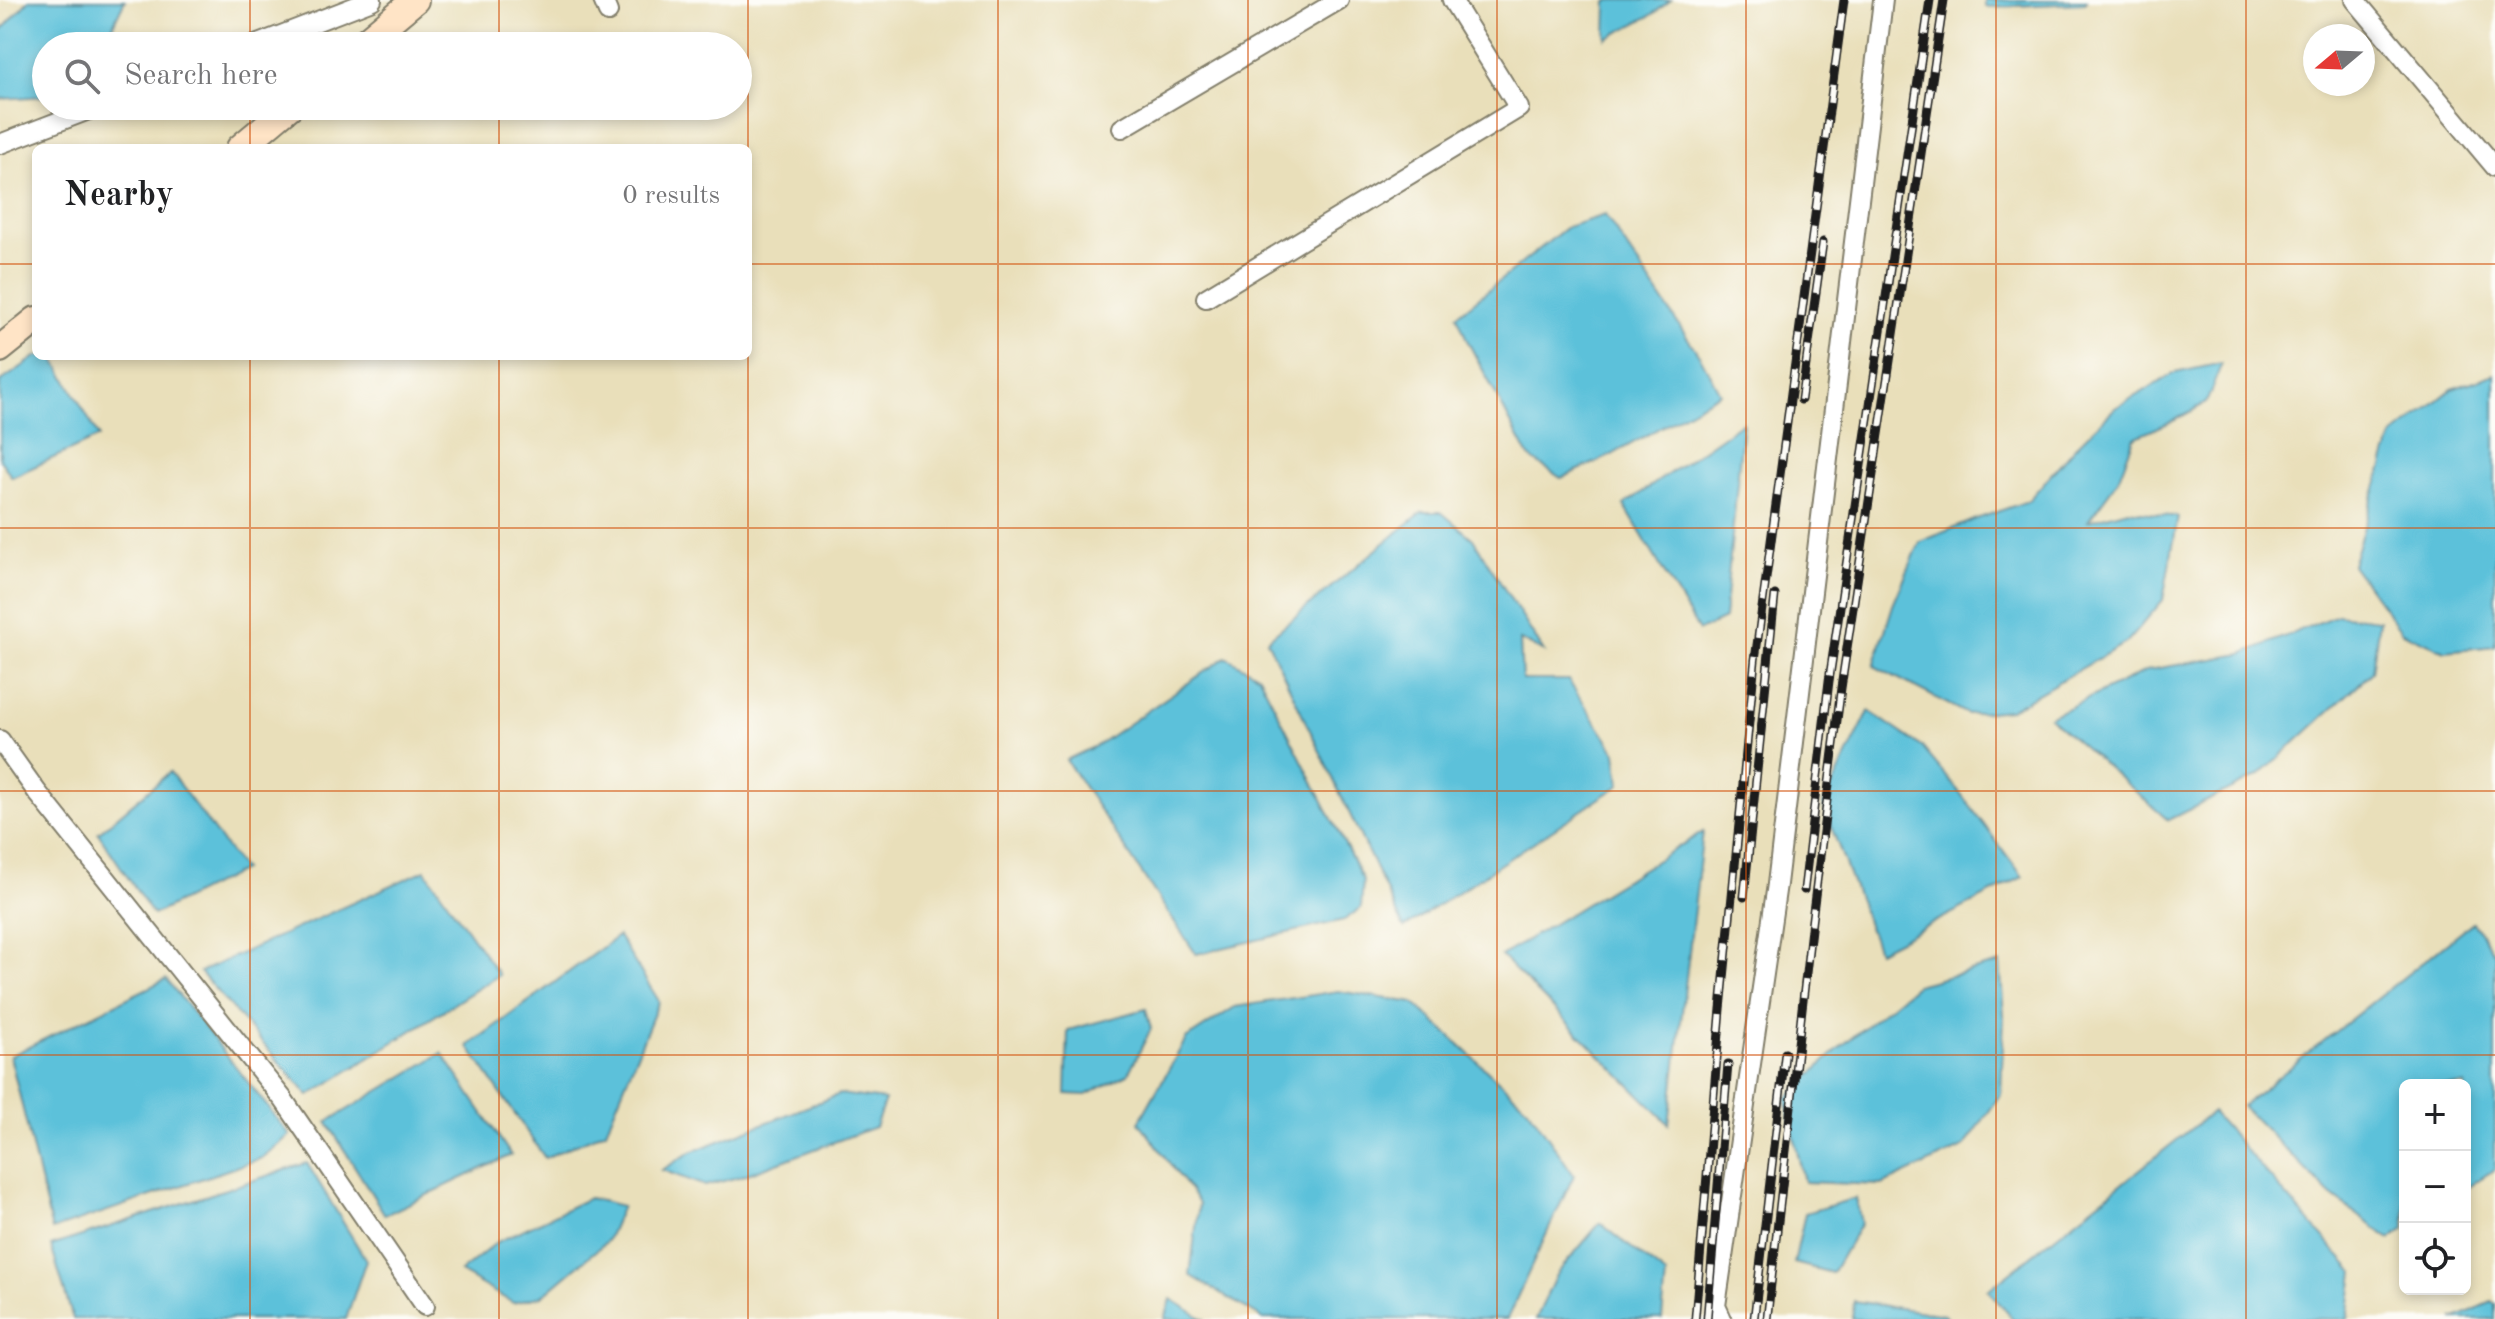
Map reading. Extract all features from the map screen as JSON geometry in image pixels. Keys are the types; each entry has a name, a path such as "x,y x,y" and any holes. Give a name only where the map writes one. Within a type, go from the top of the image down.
{"main road":[{"path":"377,32 415,0"},
{"path":"245,144 273,120"},
{"path":"0,349 32,323"}],"street":[{"path":"289,32 372,0"},
{"path":"1122,128 1339,0"},
{"path":"1206,298 1519,108 1452,0"},
{"path":"1722,1319 1716,1306 1777,884 1883,0"},
{"path":"2355,0 2495,167"},
{"path":"0,144 63,120"},
{"path":"0,740 37,792 283,1099 425,1306"}],"water":[{"path":"29,0 125,0 110,32 32,32 32,97 0,99 0,32"},
{"path":"1671,0 1652,15 1606,39 1607,2"},
{"path":"1985,0 2087,0 2085,3 1985,7"},
{"path":"1605,215 1701,358 1720,393 1610,456 1561,478 1529,457 1457,315 1567,227"},
{"path":"32,360 55,360 99,437 12,477 0,460 0,382"},
{"path":"2222,363 2206,403 2134,438 2118,480 2088,521 2128,510 2178,517 2163,600 2127,642 2010,710 1967,714 1874,666 1893,605 1920,542 2028,501 2074,448 2115,408 2175,373"},
{"path":"2495,374 2495,646 2445,651 2402,632 2352,565 2392,437 2452,389"},
{"path":"1743,422 1724,619 1699,631 1624,505"},
{"path":"1422,512 1441,512 1473,539 1544,652 1520,640 1522,680 1568,680 1616,752 1620,785 1404,928 1267,640"},
{"path":"2337,615 2379,620 2372,672 2260,775 2168,820 2049,717 2148,670 2242,654"},
{"path":"1226,657 1259,676 1363,880 1361,908 1344,920 1196,954 1066,760 1098,745"},
{"path":"1869,711 1922,747 2023,877 1878,951 1823,805"},
{"path":"170,772 243,870 153,915 98,833"},
{"path":"1703,832 1669,1124 1501,956"},
{"path":"425,870 499,975 309,1096 200,972"},
{"path":"2473,922 2495,954 2495,1169 2471,1185 2471,1079 2399,1079 2399,1233 2390,1239 2331,1195 2242,1106"},
{"path":"618,936 659,1001 606,1131 545,1158 468,1046"},
{"path":"2000,963 2004,1015 2001,1094 1965,1146 1882,1185 1804,1182 1786,1099 1838,1049 1916,985"},
{"path":"166,979 290,1135 262,1158 52,1230 10,1056"},
{"path":"1338,991 1414,1003 1528,1108 1574,1175 1507,1319 1264,1319 1190,1275 1199,1203 1139,1122 1186,1039 1235,1007"},
{"path":"1146,1009 1151,1029 1128,1074 1086,1095 1066,1094 1068,1030"},
{"path":"442,1053 511,1155 385,1215 327,1122"},
{"path":"840,1094 885,1100 875,1127 742,1176 705,1186 662,1170 691,1152"},
{"path":"2212,1112 2354,1272 2348,1319 2013,1319 1988,1290"},
{"path":"307,1163 366,1260 346,1319 73,1319 51,1246"},
{"path":"589,1198 622,1206 607,1241 542,1296 513,1303 460,1272 497,1242"},
{"path":"1856,1198 1861,1223 1832,1273 1794,1263 1805,1213"},
{"path":"1600,1223 1666,1275 1662,1319 1536,1319 1556,1275"},
{"path":"1171,1299 1204,1319 1165,1319"},
{"path":"1854,1301 1944,1315 1947,1319 1852,1319"},
{"path":"2492,1302 2495,1305 2495,1319 2453,1319"}],"railway":[{"path":"1695,1319 1755,660 1844,0"},
{"path":"1804,890 1829,681 1930,0"},
{"path":"1767,1319 1841,688 1944,0"},
{"path":"1801,400 1823,242"},
{"path":"1744,897 1775,595"},
{"path":"1754,1319 1785,1053"},
{"path":"1707,1319 1728,1064"}]}
